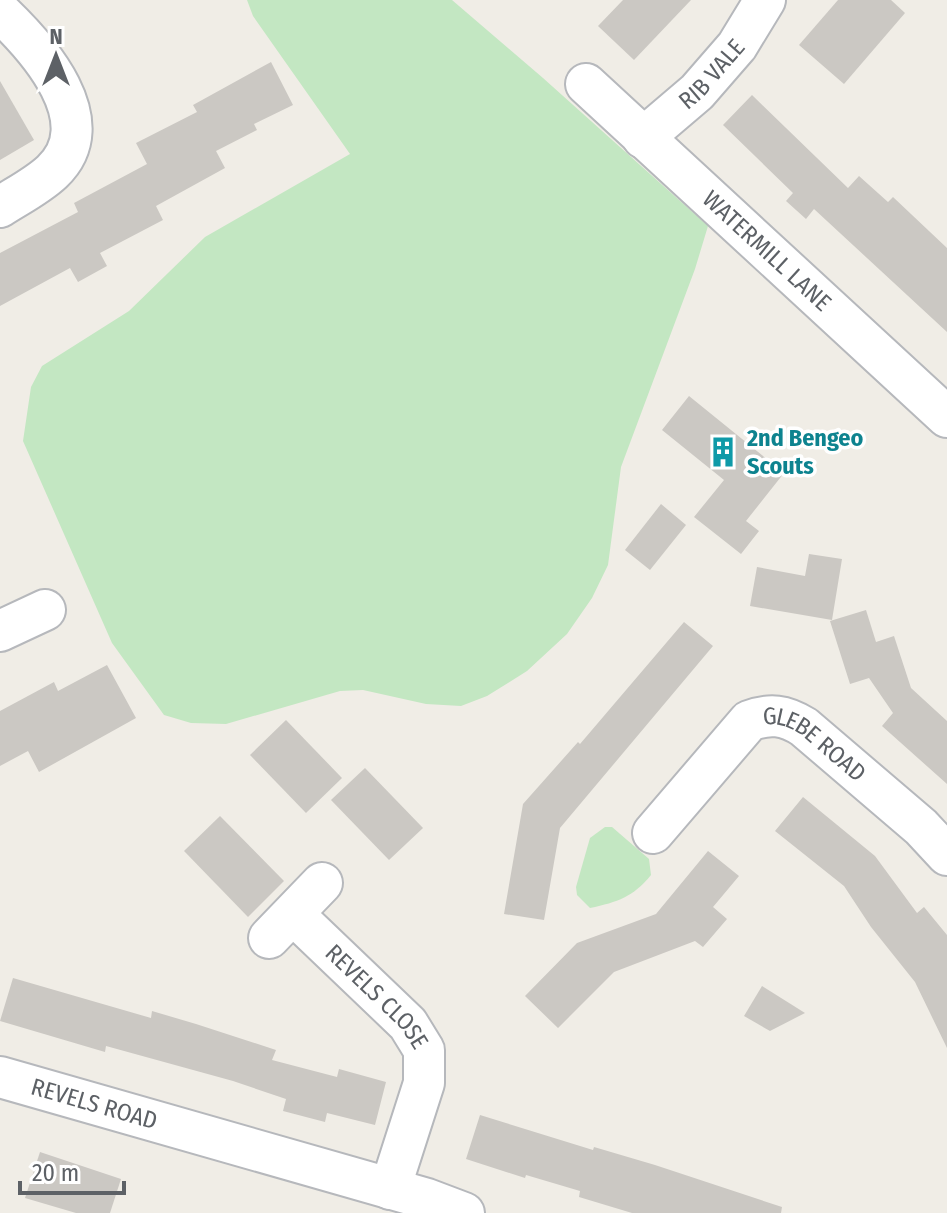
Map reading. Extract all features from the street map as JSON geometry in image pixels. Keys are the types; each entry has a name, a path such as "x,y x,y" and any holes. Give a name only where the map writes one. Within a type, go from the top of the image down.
{"street":[{"name":"RIB VALE","path":"643,138 697,92 737,46 765,0"},
{"path":"0,12 37,53 69,105 72,123 71,140 54,170 0,207"},
{"name":"WATERMILL LANE","path":"586,84 947,417"},
{"path":"0,631 45,610"},
{"name":"GLEBE ROAD","path":"653,833 749,721 766,714 792,719 804,727 921,827 947,855"},
{"name":"REVELS CLOSE","path":"322,883 281,926 408,1024 424,1050 424,1083 390,1189"},
{"name":"REVELS ROAD","path":"0,1077 464,1213"}],"green space":[{"path":"247,0 452,0 708,226 621,467 608,565 592,598 567,634 527,671 487,696 461,706 426,704 363,690 340,691 226,724 191,723 164,715 112,643 23,441 31,387 42,366 129,311 205,237 350,154 253,16"},
{"path":"605,827 612,827 649,859 651,875 624,898 590,908 577,895 576,887 590,838"}],"building":[{"path":"623,0 691,0 634,60 598,26"},
{"path":"838,0 891,0 905,13 844,84 799,45"},
{"path":"271,62 293,105 254,124 257,130 216,151 225,168 156,206 163,220 100,253 107,266 78,282 70,268 0,306 0,253 78,212 74,203 147,164 136,143 197,112 193,105"},
{"path":"0,81 34,140 0,160"},
{"path":"752,95 848,188 859,176 888,202 893,197 947,248 947,332 814,209 806,219 786,201 793,193 723,125"},
{"name":"2nd Bengeo Scouts","path":"689,396 784,473 746,521 759,531 741,554 694,517 724,480 662,430"},
{"path":"661,504 686,525 650,570 625,550"},
{"path":"809,554 842,559 832,620 750,606 757,567 805,576"},
{"path":"866,610 876,642 894,636 911,688 947,721 947,784 882,726 893,713 869,678 850,684 830,621"},
{"path":"684,622 713,646 560,828 544,920 504,914 523,804 578,742 580,744"},
{"path":"107,665 136,718 39,772 28,751 0,766 0,711 54,682 58,691"},
{"path":"286,720 342,778 306,813 250,755"},
{"path":"365,768 423,828 389,860 331,800"},
{"path":"803,797 875,856 917,913 924,907 947,935 947,1048 915,982 871,927 844,886 775,831"},
{"path":"220,816 284,881 248,917 184,851"},
{"path":"708,851 739,876 713,907 727,919 703,947 695,941 614,972 558,1028 525,996 577,943 656,914"},
{"path":"13,978 151,1018 152,1011 196,1024 276,1050 272,1060 337,1077 339,1069 386,1082 375,1125 327,1113 325,1122 283,1111 286,1099 233,1081 106,1046 105,1052 0,1021"},
{"path":"762,986 805,1013 770,1031 744,1016"},
{"path":"480,1115 593,1150 594,1147 655,1165 782,1207 781,1213 632,1213 579,1197 580,1191 466,1159"},
{"path":"40,1152 121,1179 110,1213 76,1213 25,1198"}],"place":[{"name":"2nd Bengeo Scouts","path":"723,452"}]}
